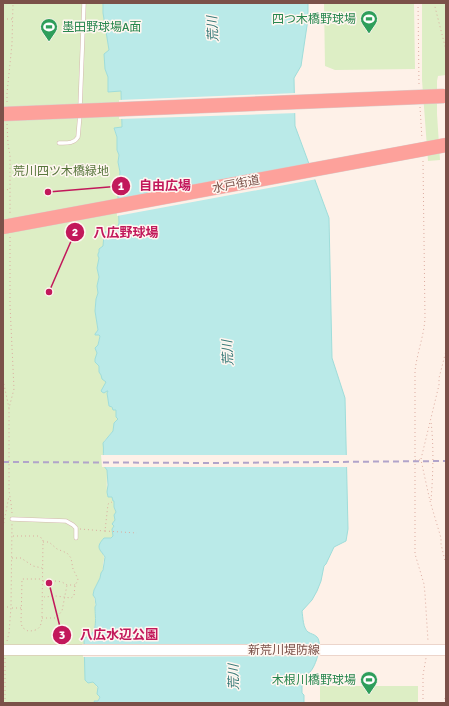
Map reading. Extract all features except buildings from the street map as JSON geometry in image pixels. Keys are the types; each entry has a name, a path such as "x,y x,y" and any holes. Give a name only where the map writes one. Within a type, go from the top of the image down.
{"highway":[{"path":"6,113 444,96"},
{"name":"水戸街道","path":"7,227 446,145"}],"main road":[{"name":"新荒川堤防線","path":"5,651 446,650"}],"lane":[{"path":"59,143 70,143 78,137 84,3"},
{"path":"12,519 66,521 73,524 76,528 76,538"}],"path":[{"path":"9,408 14,389 7,227 10,190 10,155 6,113 6,93 12,44 13,3"},
{"path":"418,3 419,84"},
{"path":"434,3 446,50"},
{"path":"3,19 13,19"},
{"path":"420,108 422,139"},
{"path":"423,155 425,318 424,330 415,364 414,460 415,554 424,584 427,645"},
{"path":"3,189 10,190"},
{"path":"446,351 421,460 430,501 441,538 446,565"},
{"path":"3,380 9,408 8,491 12,508 13,536 11,558 11,607 9,633 5,651 5,703"},
{"path":"430,501 432,487 431,421"},
{"path":"414,460 421,460"},
{"path":"3,527 9,496"},
{"path":"105,531 108,504 112,502"},
{"path":"76,528 137,533"},
{"path":"13,536 38,536 43,539 41,625 36,630 28,631 25,630 21,624 22,579 42,579"},
{"path":"42,597 56,596 71,598 74,596 75,585 78,579 67,553 58,549 49,542 43,542"},
{"path":"11,558 21,558 33,566 43,568"},
{"path":"42,582 56,581 75,585"},
{"path":"42,618 56,618 62,611 67,584"},
{"path":"3,607 22,608"},
{"path":"423,703 423,674 426,658"},
{"path":"444,703 446,693"}],"green space":[{"name":"荒川四ツ木橋緑地","path":"3,3 103,3 103,13 109,50 105,69 108,77 108,92 121,90 122,128 114,129 117,137 120,172 118,198 119,223 117,229 104,235 103,247 99,252 100,257 97,268 99,277 97,286 98,293 95,311 97,332 100,336 98,345 95,348 97,353 96,362 99,366 99,372 106,382 109,406 116,410 116,417 118,419 114,423 113,431 104,441 103,460 107,470 107,494 108,497 112,497 114,501 116,512 114,526 112,529 113,536 109,539 101,552 104,556 103,568 95,587 95,623 94,630 89,637 93,682 99,693 98,701 95,701 95,703 3,703"},
{"name":"四つ木橋野球場","path":"324,3 414,3 415,69 335,70 325,66"},
{"path":"422,3 446,3 446,75 438,76 437,81 437,114 440,160 428,161 422,80"},
{"name":"木根川橋野球場","path":"320,686 418,686 418,703 320,703"}],"water":[{"name":"荒川","path":"103,3 308,3 308,19 301,66 294,78 295,126 329,218 332,358 345,398 348,529 346,541 334,547 324,566 317,591 312,600 302,611 305,628 319,640 318,654 312,669 309,673 302,676 302,693 304,695 304,703 95,703 94,701 98,701 100,697 97,694 98,687 93,682 88,683 85,680 84,638 89,636 94,630 96,605 93,595 103,570 105,557 99,546 104,538 111,538 113,536 112,529 114,526 112,524 115,520 114,515 116,512 114,501 112,497 108,497 107,492 107,470 103,465 103,443 113,431 114,423 118,419 116,417 116,410 113,410 112,407 109,406 108,391 104,393 101,391 106,382 102,379 99,372 99,366 95,362 97,353 95,348 98,345 100,336 95,335 98,330 95,311 99,277 97,268 99,258 98,254 99,249 103,246 105,232 110,231 112,228 117,229 119,223 118,198 120,172 117,137 114,128 122,127 121,91 108,92 108,77 105,69 104,54 109,50 103,13"}],"pier":[{"path":"297,93 297,113 119,119 119,100"},
{"path":"311,164 317,179 117,216 116,200"},
{"path":"101,455 348,455 349,467 102,467"},
{"path":"82,644 321,644 319,656 83,657"}],"railway":[{"path":"3,462 212,463 446,461"}],"place":[{"name":"四つ木橋野球場","path":"369,34"},
{"name":"墨田野球場A面","path":"49,42"},
{"name":"自由広場","path":"48,192"},
{"name":"八広野球場","path":"49,292"},
{"name":"八広水辺公園","path":"49,583"},
{"name":"木根川橋野球場","path":"369,695"}]}
